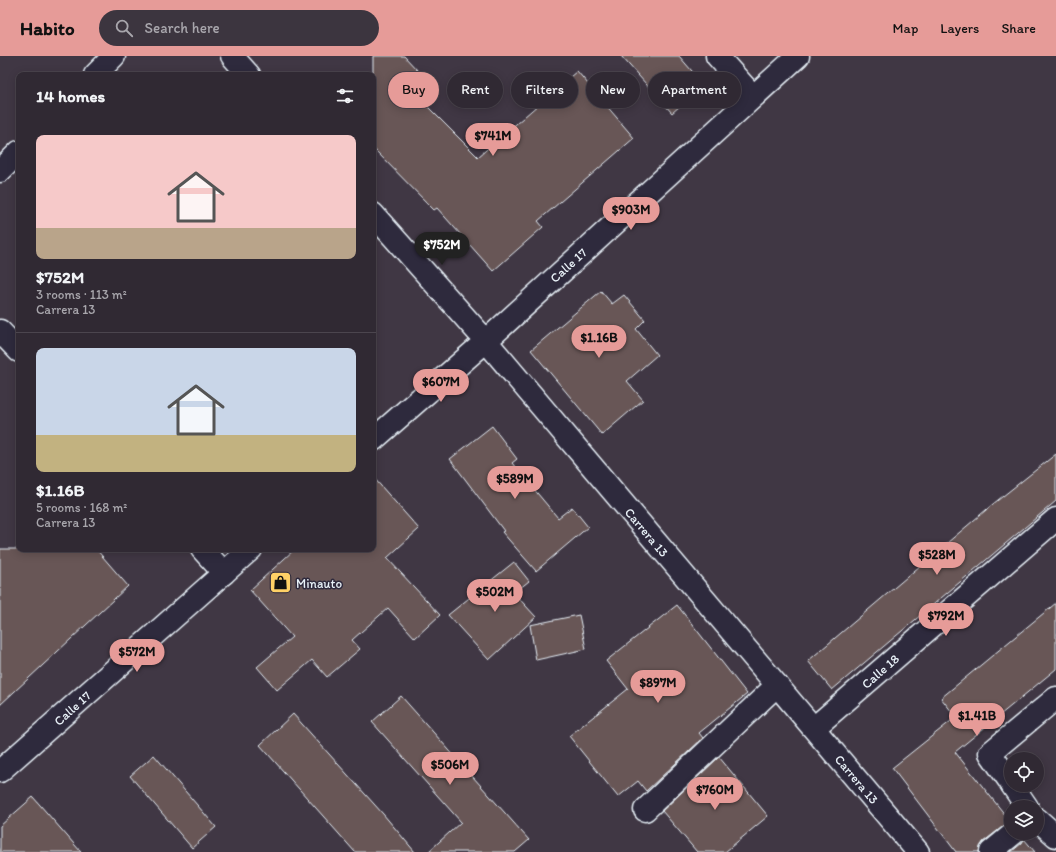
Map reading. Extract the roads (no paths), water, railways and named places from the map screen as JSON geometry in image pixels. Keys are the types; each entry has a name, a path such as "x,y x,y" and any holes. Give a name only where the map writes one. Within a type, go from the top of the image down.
{"street":[{"path":"99,72 114,56"},
{"path":"232,56 246,72"},
{"path":"717,56 753,96"},
{"name":"Calle 17","path":"376,437 486,341 798,56"},
{"path":"0,171 16,155"},
{"name":"Carrera 13","path":"376,217 486,341 918,852"},
{"path":"0,331 16,349"},
{"name":"Calle 18","path":"814,728 1056,519"},
{"path":"205,552 224,573"},
{"name":"Calle 17","path":"0,772 248,552"},
{"path":"644,810 777,685"},
{"path":"1004,773 990,753 1056,698"},
{"path":"1044,825 1056,836"},
{"path":"991,852 1006,840"}],"place":[{"name":"Minauto","path":"281,583"}]}
